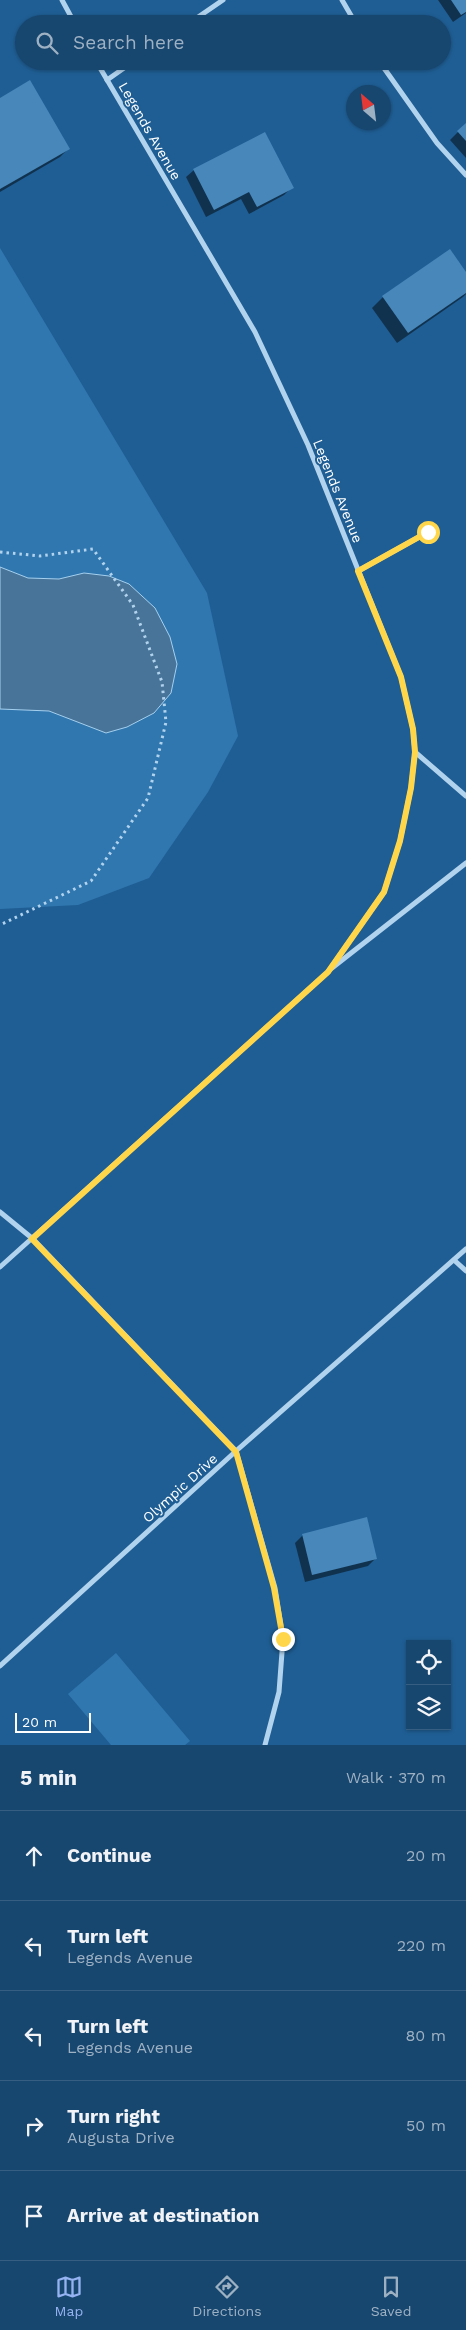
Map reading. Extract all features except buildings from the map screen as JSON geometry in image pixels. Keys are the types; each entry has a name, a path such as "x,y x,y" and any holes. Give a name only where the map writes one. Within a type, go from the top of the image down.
{"street":[{"path":"62,0 70,15"},
{"path":"201,15 223,0"},
{"path":"342,0 351,15"},
{"name":"Legends Avenue","path":"0,1267 328,972 384,892 402,832 411,788 415,752 413,729 401,677 308,445 256,332 101,70"},
{"path":"107,80 121,70"},
{"path":"385,70 437,143 466,175"},
{"path":"358,571 428,532"},
{"path":"415,752 466,796"},
{"path":"328,972 466,863"},
{"path":"0,1212 32,1239 236,1452 274,1588 283,1639 280,1692 265,1745"},
{"name":"Olympic Drive","path":"0,1666 236,1452 466,1248"},
{"path":"454,1260 466,1271"}],"path":[{"path":"0,552 40,556 93,549 133,605 162,682 166,722 148,798 91,881 0,924"}],"shaded area":[{"path":"0,248 207,593 238,736 208,792 149,878 78,905 0,909"},
{"path":"0,567 28,578 59,579 84,573 109,576 129,584 155,608 170,637 177,664 171,693 154,713 127,727 106,733 49,711 0,709"},
{"path":"116,1653 190,1741 185,1745 111,1745 68,1694"}],"route":[{"path":"283,1639 274,1588 236,1452 32,1239 328,972 384,892 400,841 411,788 415,752 413,729 401,677 358,571 428,532"}]}
